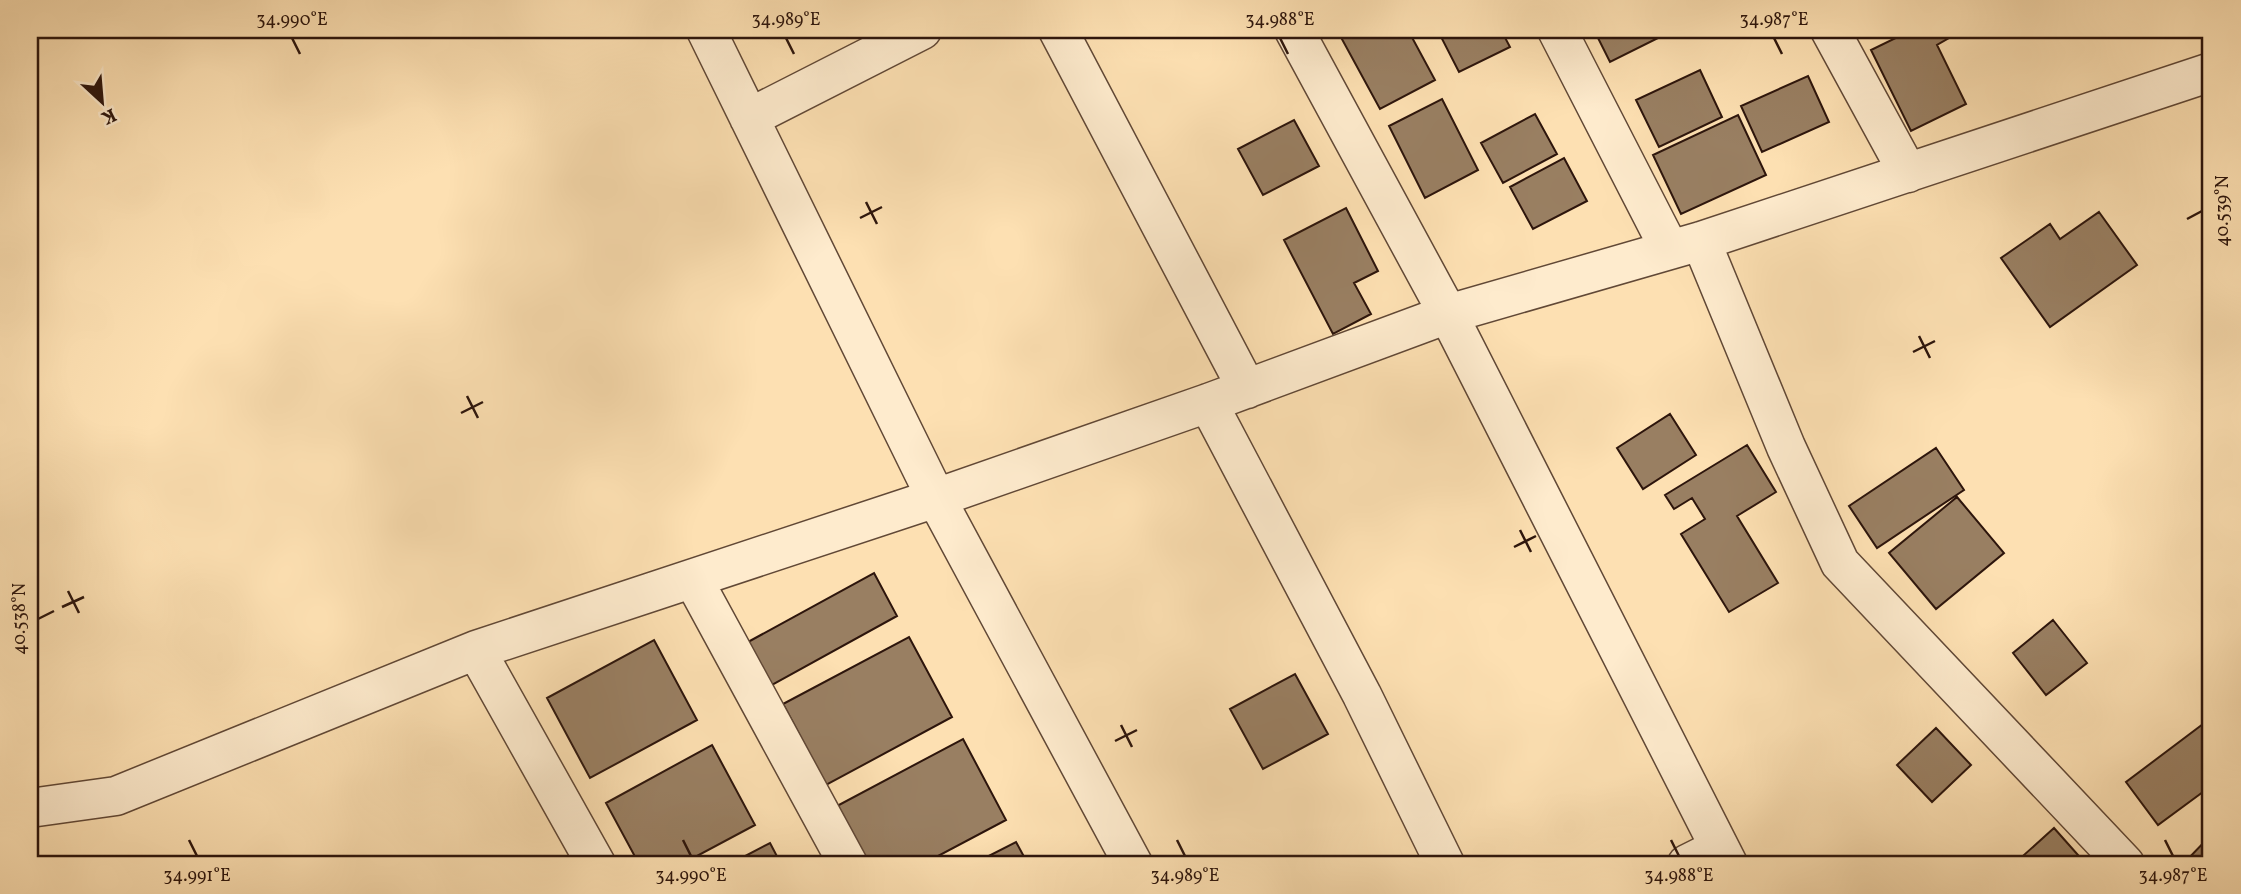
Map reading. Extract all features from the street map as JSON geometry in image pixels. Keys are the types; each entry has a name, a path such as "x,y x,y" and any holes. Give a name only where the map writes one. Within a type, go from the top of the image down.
{"street":[{"path":"706,30 936,498 1133,864"},
{"path":"749,118 922,30"},
{"path":"1058,30 1247,389"},
{"path":"1294,30 1448,314 1711,859"},
{"path":"1557,30 1686,246 1787,447 1840,563 2125,864"},
{"path":"1830,30 1908,173"},
{"path":"30,808 116,796 476,650 936,498 1247,389 1448,314 1686,246 2211,72"},
{"path":"1208,403 1362,695 1445,864"},
{"path":"693,579 848,864"},
{"path":"476,650 596,864"}],"building":[{"path":"1337,30 1408,30 1435,80 1380,109"},
{"path":"1501,30 1510,47 1459,72 1438,31"},
{"path":"1594,30 1654,30 1658,38 1610,62"},
{"path":"1912,30 1963,30 1937,45 1966,104 1911,131 1871,50"},
{"path":"1700,70 1722,117 1659,147 1636,100"},
{"path":"1808,76 1829,122 1762,152 1741,106"},
{"path":"1442,99 1478,170 1425,198 1389,126"},
{"path":"1535,114 1557,154 1503,183 1481,143"},
{"path":"1738,115 1766,175 1681,214 1653,155"},
{"path":"1294,120 1319,166 1263,195 1238,149"},
{"path":"1564,158 1587,201 1533,229 1510,187"},
{"path":"1346,208 1378,271 1354,283 1371,314 1333,334 1284,240"},
{"path":"2099,212 2137,265 2050,327 2001,258 2050,224 2060,239"},
{"path":"1670,414 1696,455 1643,489 1617,448"},
{"path":"1747,445 1776,492 1737,516 1778,583 1729,612 1681,534 1705,519 1692,498 1674,509 1665,495"},
{"path":"1936,448 1964,490 1877,548 1849,506"},
{"path":"1957,497 2004,553 1936,609 1889,553"},
{"path":"874,573 897,616 772,685 748,642"},
{"path":"2053,620 2087,663 2046,695 2013,653"},
{"path":"909,637 952,717 826,785 783,704"},
{"path":"654,640 697,720 590,778 547,698"},
{"path":"1295,674 1328,734 1263,769 1230,709"},
{"path":"2211,718 2211,786 2158,825 2126,782"},
{"path":"1936,728 1971,765 1932,802 1897,765"},
{"path":"963,739 1006,820 923,864 868,864 837,806"},
{"path":"712,745 755,825 682,864 639,864 606,803"},
{"path":"2054,828 2086,864 2014,864"},
{"path":"2211,835 2211,864 2183,864"},
{"path":"1016,842 1028,864 973,864"},
{"path":"770,843 781,864 730,864"}]}
